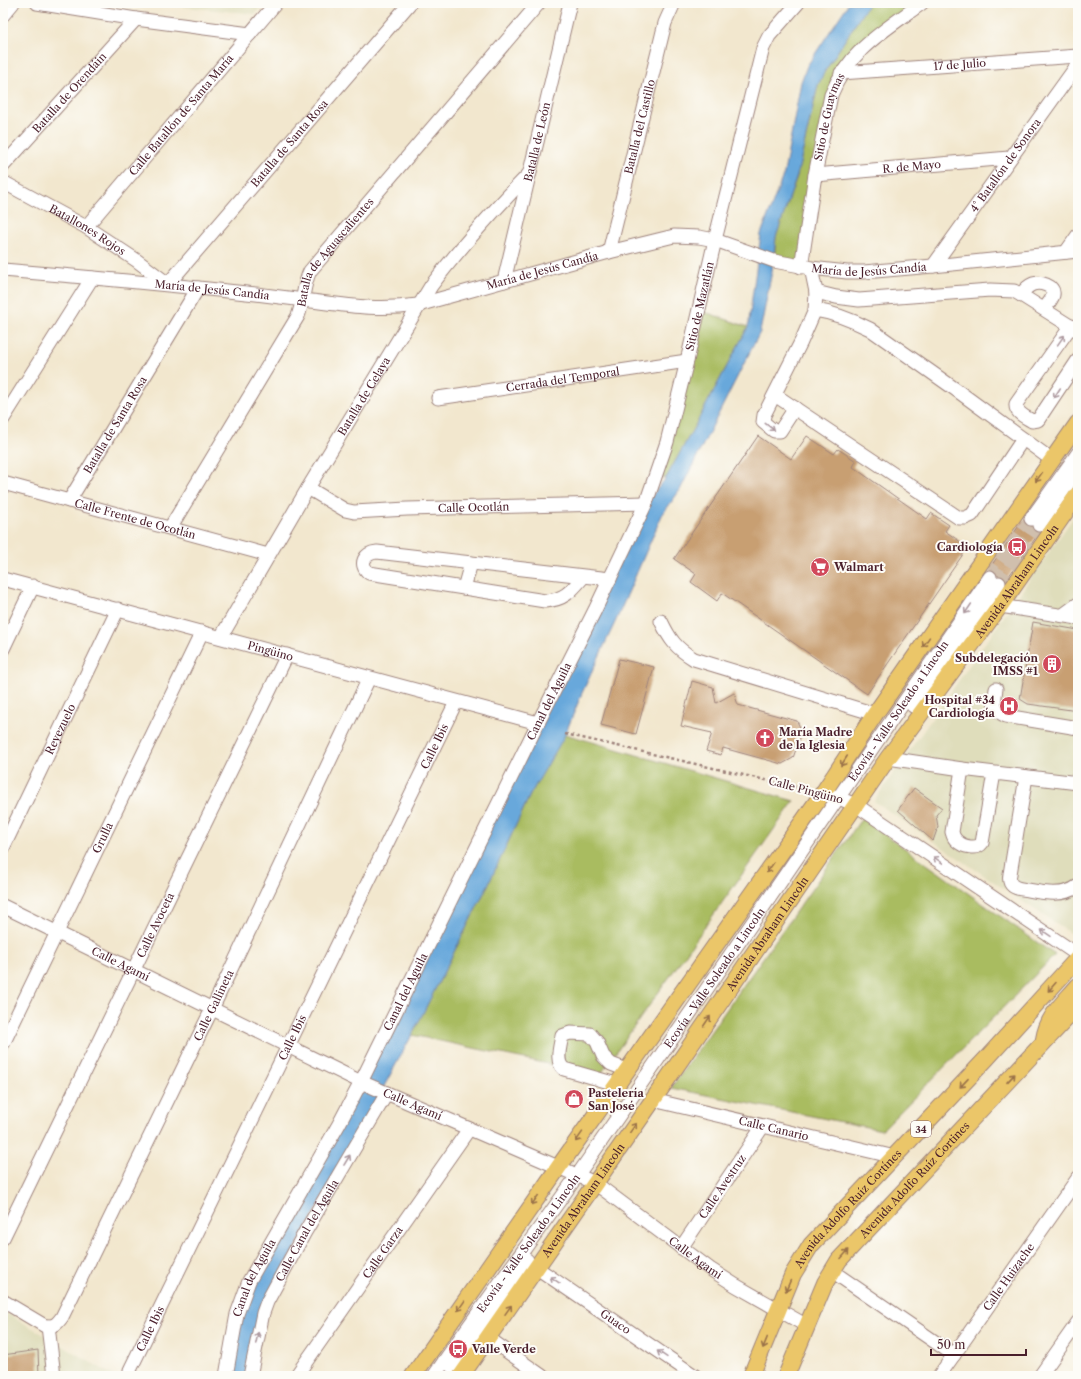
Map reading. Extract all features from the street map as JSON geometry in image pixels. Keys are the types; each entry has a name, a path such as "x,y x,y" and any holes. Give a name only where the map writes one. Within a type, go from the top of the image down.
{"main road":[{"path":"413,1376 616,1084 823,793 875,714 1078,423"},
{"name":"Avenida Abraham Lincoln","path":"461,1376 537,1268 585,1179 653,1100 847,801 888,758 1000,606 1078,494"},
{"name":"Avenida Adolfo Ruíz Cortínes","path":"778,1310 793,1274 811,1245 895,1157 1078,956"},
{"path":"1043,1043 1045,1030 1052,1017 1078,986"},
{"name":"Avenida Adolfo Ruíz Cortines","path":"786,1376 832,1271 850,1248 1078,1006"},
{"name":"34","path":"751,1376 778,1310"}],"street":[{"path":"3,15 13,3"},
{"path":"37,3 136,19 250,34"},
{"name":"Calle Batallón de Santa María","path":"86,227 276,3"},
{"name":"Batalla de Santa Rosa","path":"168,284 410,3"},
{"name":"Batalla de Aguascalientes","path":"170,528 298,316 304,300 306,279 317,261 539,3"},
{"name":"Batalla de León","path":"504,282 570,3"},
{"name":"Batalla del Castillo","path":"609,252 665,23 674,3"},
{"name":"Sitio de Mazatlán","path":"595,610 646,503 667,442 714,240 763,48 769,36 798,3"},
{"name":"Sitio de Guaymas","path":"806,267 815,175 831,95 841,73 859,51 922,3"},
{"name":"Batalla de Orendáin","path":"3,166 136,19"},
{"name":"17 de Julio","path":"841,73 1078,56"},
{"name":"4° Batallón de Sonora","path":"933,266 1009,158 1078,64"},
{"name":"R. de Mayo","path":"815,175 1009,158"},
{"name":"Batalla de Celaya","path":"221,637 268,555 430,286 472,234 530,173"},
{"name":"Batallones Rojos","path":"3,182 86,227 136,260 168,284"},
{"path":"1072,251 1078,235"},
{"name":"María de Jesús Candía","path":"3,270 168,284 355,307 398,308 418,305 609,252 674,236 699,237 714,240 756,256 774,261 841,272 864,272 933,266 1072,251"},
{"path":"795,408 780,430 774,432 766,425 763,418 815,310 816,292 806,267"},
{"path":"3,419 92,278"},
{"path":"1021,294 1028,286 1034,284 1043,284 1048,286 1053,292 1044,309"},
{"name":"Batalla de Santa Rosa","path":"69,501 198,288"},
{"path":"816,292 836,297 859,300 990,290 1014,291 1021,294 1074,328 1016,404 1016,409 1018,412 1032,421 1038,420 1078,360"},
{"path":"815,310 840,316 870,329 1052,460"},
{"name":"Cerrada del Temporal","path":"438,398 687,361"},
{"path":"775,395 959,518 965,518 972,515 1023,439"},
{"path":"1078,453 1035,522 1078,469"},
{"name":"Calle Frente de Ocotlán","path":"3,483 268,555"},
{"name":"Calle Ocotlán","path":"308,488 345,510 354,512 407,508 646,503"},
{"path":"584,576 570,592 558,600 545,601 368,573 365,570 364,559 368,555 378,552 610,579"},
{"path":"464,588 471,563"},
{"name":"Pingüino","path":"3,579 538,723"},
{"path":"444,1376 585,1179 847,801 995,580"},
{"path":"3,649 33,586"},
{"path":"1063,615 1078,604"},
{"path":"1000,606 1078,618"},
{"name":"Reyezuelo","path":"3,848 118,609"},
{"name":"Canal del Aguila","path":"226,1376 237,1314 249,1281 364,1083 538,723 595,610"},
{"path":"661,621 668,636 682,651 694,659 875,714"},
{"name":"Grulla","path":"3,1044 202,632"},
{"name":"Calle Avoceta","path":"3,1238 287,655"},
{"name":"Calle Gallineta","path":"50,1327 57,1324 68,1307 212,1009 369,678"},
{"path":"996,689 994,702 999,713 1006,716 1078,728"},
{"name":"Calle Ibis","path":"130,1375 130,1370 456,702"},
{"path":"888,758 962,770 1078,783"},
{"path":"962,770 952,832 954,838 959,843 975,848 982,843 994,773"},
{"path":"1026,777 1009,880 1011,884 1018,888 1042,893 1059,893 1068,891 1078,886"},
{"name":"Calle Pingüino","path":"823,793 847,801 1078,956"},
{"name":"Calle Agamí","path":"3,906 364,1083 585,1179 734,1285 807,1326"},
{"path":"616,1084 564,1069 558,1062 562,1036 570,1033 590,1034 598,1042 603,1056 611,1064 627,1070"},
{"name":"Calle Canal del Águila","path":"250,1376 262,1313 270,1296 384,1092"},
{"name":"Calle Canario","path":"653,1100 895,1157"},
{"name":"Calle Avestruz","path":"681,1248 763,1126"},
{"name":"Calle Garza","path":"296,1376 469,1129"},
{"name":"Calle Huizache","path":"939,1376 1078,1178"},
{"name":"Ecovía - Valle Soleado a Lincoln","path":"434,1376 479,1310 585,1179"},
{"name":"Guaco","path":"537,1268 695,1376"},
{"path":"832,1271 954,1355"},
{"path":"3,1301 45,1326 50,1327 54,1376"},
{"path":"1040,1376 1078,1322"},
{"path":"488,1338 542,1376"}],"path":[{"name":"Calle Pingüino","path":"565,734 823,793"}],"shaded area":[{"path":"146,3 264,3 255,14"},
{"name":"Hospital #34 Cardiología","path":"1078,511 1078,931 1074,936 874,801"},
{"path":"3,1311 114,1376 3,1376"}],"green space":[{"path":"869,3 922,3 878,35 836,82 801,267 774,261 776,237 797,176 818,85 825,71"},
{"path":"699,310 748,327 666,478 656,477"},
{"path":"565,734 794,801 600,1075 412,1035 489,883 530,795"},
{"path":"862,818 1055,955 882,1130 671,1088"}],"water":[{"path":"849,3 869,3 825,71 818,85 797,176 776,237 772,271 760,332 680,490 662,515 618,616 582,693 564,737 530,795 489,883 412,1035 272,1291 250,1376 226,1376 237,1314 339,1124 646,503 666,478 748,327 761,234 784,173 801,82 807,66"}],"building":[{"name":"Walmart","path":"758,436 791,459 807,436 834,454 838,449 856,461 853,467 927,519 931,513 949,525 945,531 968,547 867,694 722,593 717,601 691,582 696,574 674,559"},
{"name":"Cardiología","path":"1023,520 1026,525 1031,527 1035,532 1039,533 1006,580 1003,576 998,575 994,570 989,569"},
{"name":"Subdelegación IMSS #1","path":"1033,622 1078,630 1078,711 1028,704 1020,699"},
{"path":"619,659 654,667 636,734 601,725"},
{"path":"692,681 713,687 716,703 734,693 738,705 797,721 802,732 793,758 782,764 723,748 721,755 706,751 712,733 681,726"},
{"path":"914,788 942,808 936,815 938,827 933,841 898,810"},
{"path":"38,1350 39,1376 3,1376 3,1355"}],"tunnel":[{"path":"990,577 1031,519"},
{"path":"999,583 1039,525"}],"place":[{"name":"Cardiología","path":"1017,547"},
{"name":"Walmart","path":"820,567"},
{"name":"Subdelegación IMSS #1","path":"1052,664"},
{"name":"Hospital #34 Cardiología","path":"1009,706"},
{"name":"María Madre de la Iglesia","path":"765,738"},
{"name":"Pastelería San José","path":"574,1099"},
{"name":"Valle Verde","path":"458,1349"}]}
